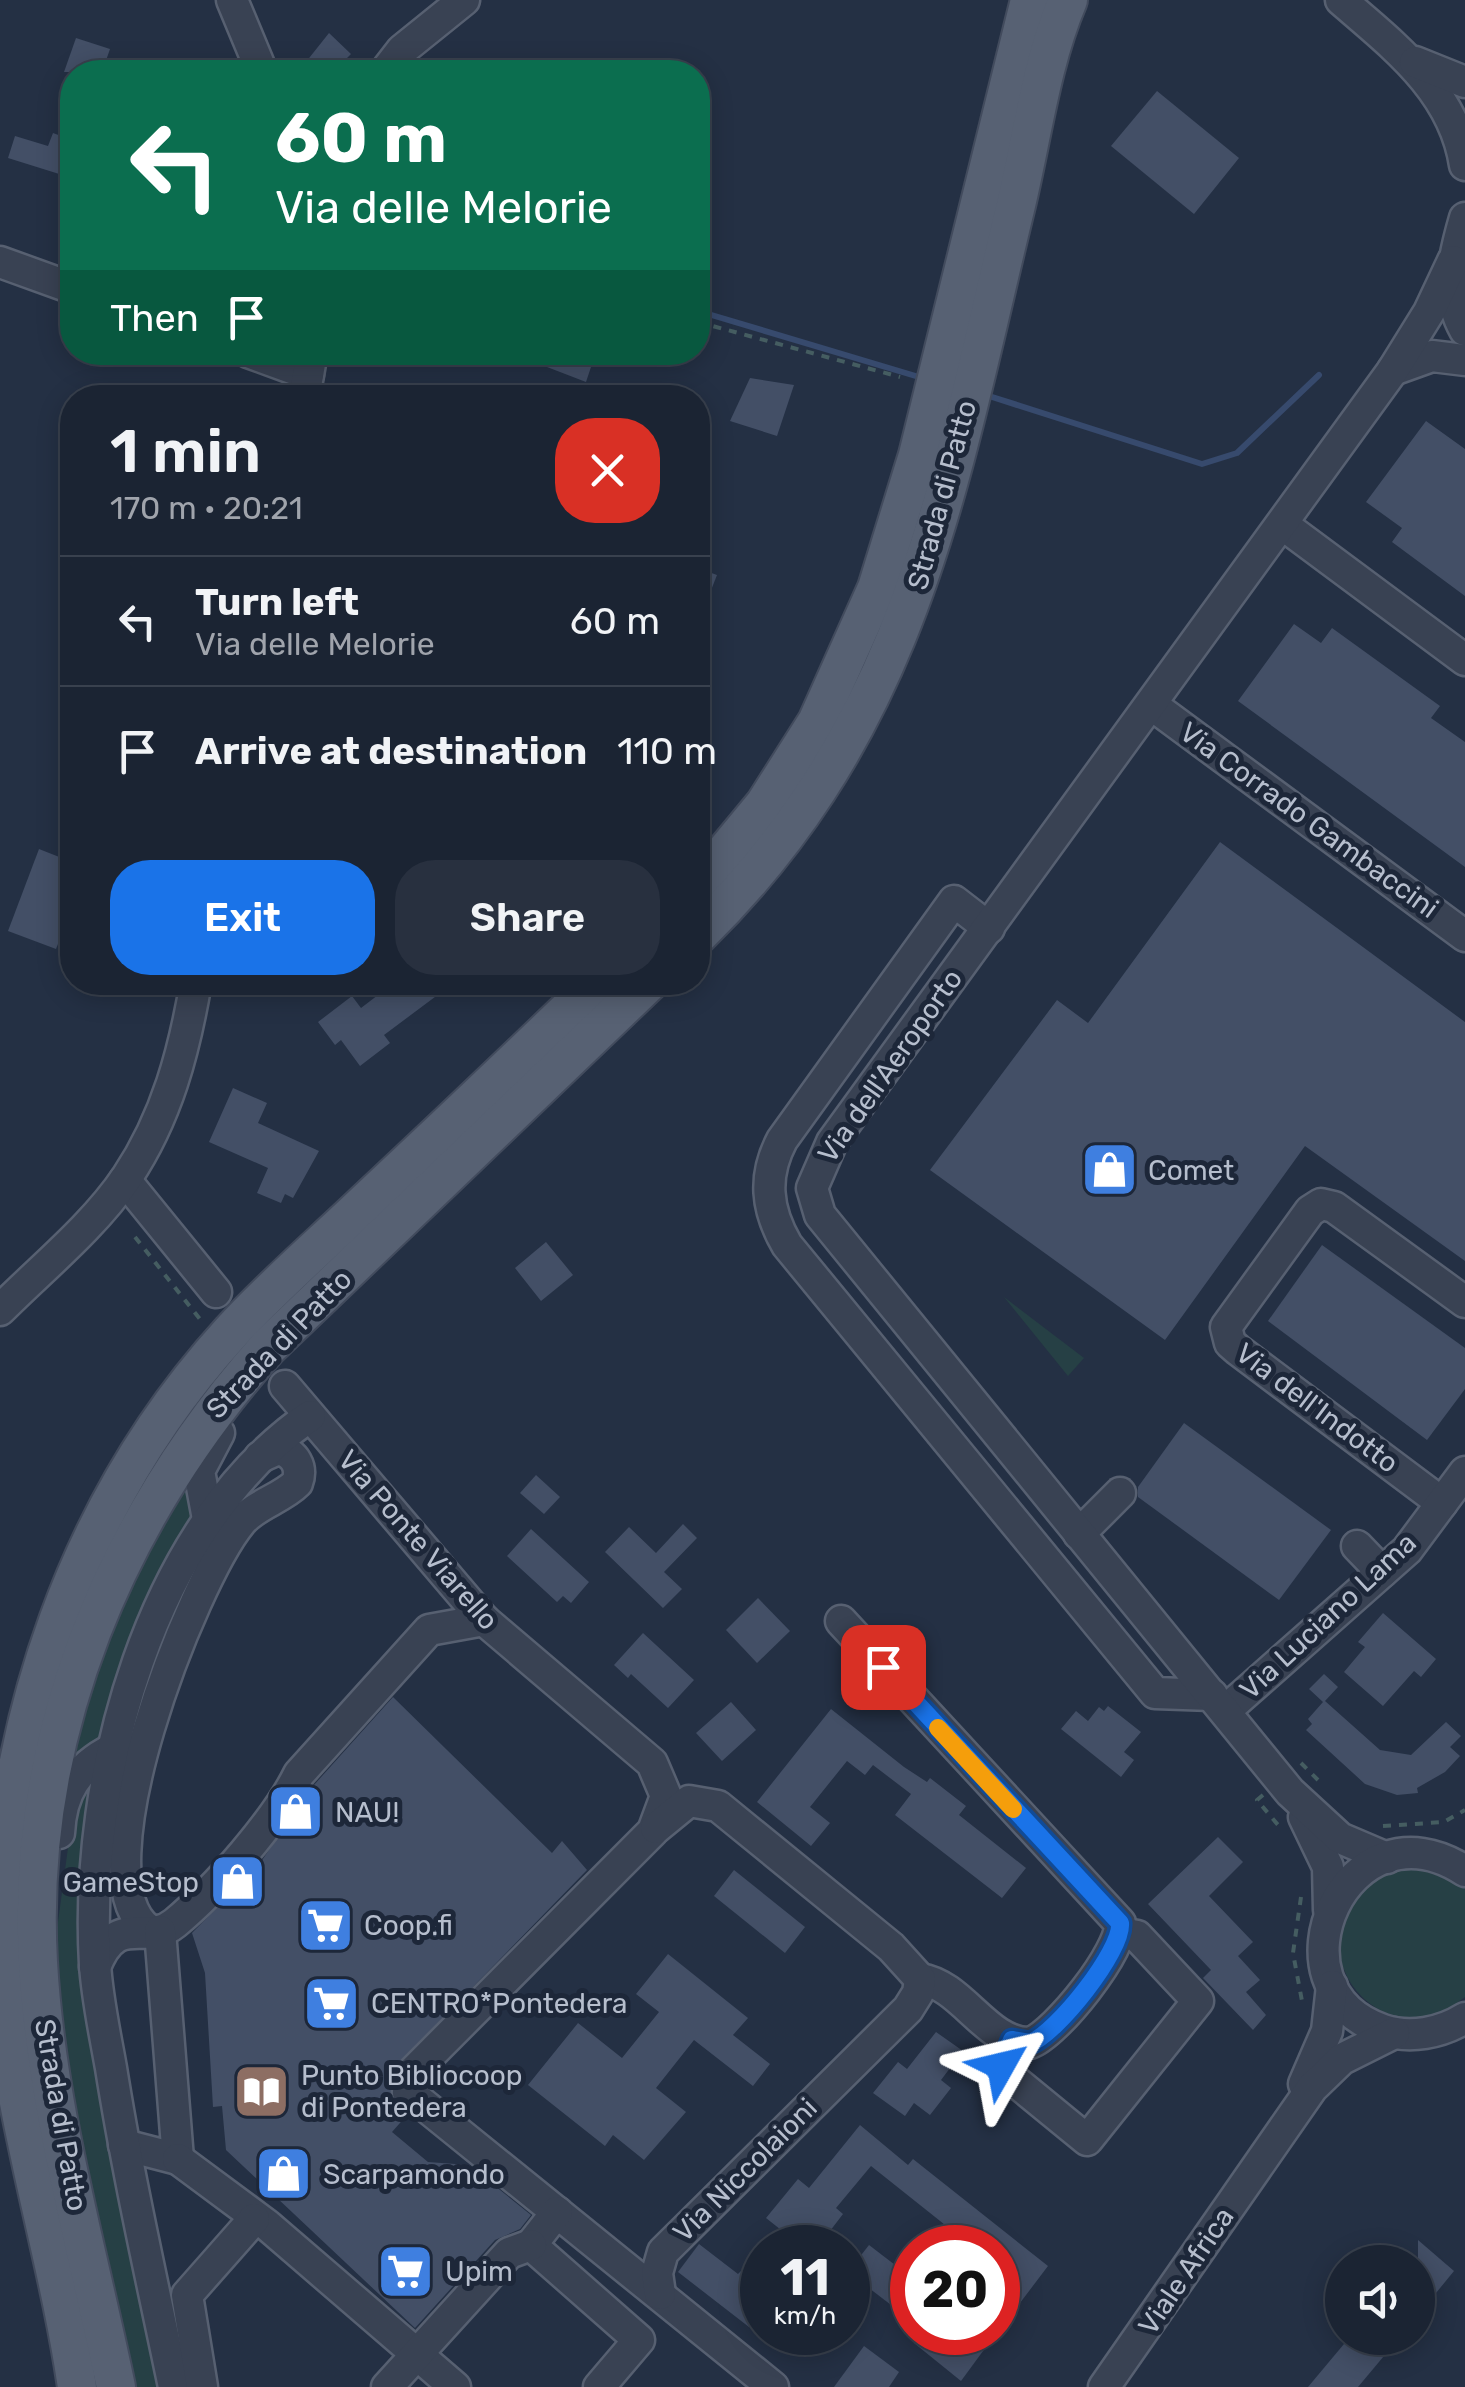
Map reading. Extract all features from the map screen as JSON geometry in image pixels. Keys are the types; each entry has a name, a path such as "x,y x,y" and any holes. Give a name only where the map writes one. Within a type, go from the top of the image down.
{"main road":[{"name":"Strada di Patto","path":"710,870 765,804 817,722 877,588 918,455 1030,0"},
{"name":"Strada di Patto","path":"710,922 751,878 824,782 899,638 956,452 1068,0"},
{"name":"Strada di Patto","path":"77,2387 16,2085 1,1956 8,1810 21,1733 47,1642 74,1575 122,1478 203,1366 263,1300 583,995"},
{"name":"Strada di Patto","path":"116,2387 50,2064 38,1917 40,1841 55,1749 101,1603 156,1494 234,1386 268,1347 635,995"}],"street":[{"path":"232,0 257,60"},
{"path":"394,60 464,0"},
{"path":"1340,0 1408,58 1455,124 1465,166"},
{"path":"1408,58 1465,82"},
{"path":"1465,218 1453,261 1455,304 1465,330"},
{"name":"Via dell'Aeroporto","path":"1328,1916 1330,1882 1325,1853 1290,1792 820,1215 813,1199 813,1179 832,1142 1394,370 1429,312 1453,261"},
{"path":"0,262 60,284"},
{"path":"1394,370 1432,356 1465,360"},
{"path":"282,365 308,375"},
{"path":"1282,524 1465,660"},
{"name":"Via Corrado Gambaccini","path":"1152,704 1465,936"},
{"path":"989,928 954,901 798,1115 774,1155 768,1180 772,1212 787,1244 1155,1694 1219,1703"},
{"path":"0,1310 125,1180 163,1112 193,995"},
{"path":"798,1115 832,1142"},
{"path":"125,1180 216,1292"},
{"name":"Via dell'Indotto","path":"1442,1502 1238,1350 1230,1343 1226,1327 1310,1211 1321,1204 1334,1207 1465,1302"},
{"path":"208,1519 199,1471 223,1426 234,1386"},
{"name":"Via Ponte Viarello","path":"285,1386 484,1620 652,1763 666,1796 653,1831"},
{"path":"174,2387 124,2145 95,1967 95,1885 113,1748 160,1608 208,1519 260,1457 310,1416"},
{"path":"178,2158 154,1930 131,1910 123,1876 148,1730 185,1625 222,1552 247,1516 291,1488 300,1475 295,1458 286,1451 272,1450 260,1457"},
{"name":"Via Luciano Lama","path":"1219,1703 1407,1550 1465,1472"},
{"path":"1080,1534 1120,1494"},
{"path":"1357,1546 1382,1572"},
{"path":"95,1967 103,1948 116,1936 175,1923 284,1800 299,1774 429,1630 484,1620"},
{"path":"763,2384 660,2294 413,2099 408,2080 682,1803 698,1800 718,1806 891,1947 920,1978 940,1986 1012,2040 1030,2043 1046,2035 1115,1948 1121,1933 1115,1915 841,1621"},
{"path":"38,1917 54,1895 60,1825 70,1784 90,1762 113,1748"},
{"name":"Via dell'Aeroporto","path":"1290,1792 1340,1838 1386,1858"},
{"path":"1328,1916 1336,1898 1356,1874 1386,1858 1424,1854 1465,1842"},
{"path":"1424,1854 1465,1871"},
{"name":"Viale Africa","path":"1266,2152 1322,2047 1332,1986 1323,1951 1328,1916"},
{"path":"1012,2040 1001,2059 1004,2072 1086,2140 1198,2001 1136,1936 1121,1933"},
{"name":"Via Niccolaioni","path":"660,2294 657,2273 663,2252 897,2020 915,2000 920,1978"},
{"path":"1332,1986 1354,2014 1394,2033"},
{"name":"Viale Africa","path":"1104,2387 1156,2318 1266,2152 1332,2068 1394,2033 1434,2032 1465,2018"},
{"path":"124,2145 178,2158 200,2172 455,2387"},
{"path":"387,2387 510,2253 531,2245 557,2212"},
{"path":"202,2387 187,2295 254,2219"},
{"path":"531,2245 646,2346 599,2387"}],"path":[{"path":"710,325 900,377"},
{"path":"133,1231 140,1248 210,1330"}],"green space":[{"path":"1004,1297 1084,1358 1068,1376"},
{"path":"186,1477 198,1516 106,1736 70,1766 109,1622"},
{"path":"100,1766 85,1924 165,2387 134,2387 63,2050 55,1944 75,1796"},
{"path":"1412,1866 1465,1886 1465,1997 1428,2016 1393,2015 1365,2000 1346,1975 1339,1944 1345,1912 1369,1885"}],"building":[{"path":"329,33 351,54 345,60 308,60"},
{"path":"76,38 110,49 106,60 68,60"},
{"path":"1157,91 1239,158 1194,214 1111,146"},
{"path":"53,133 60,136 60,174 8,158 15,136 48,146"},
{"path":"542,365 592,365 586,382"},
{"path":"750,378 794,385 777,436 730,421"},
{"path":"1426,421 1465,449 1465,596 1392,542 1402,528 1366,502"},
{"path":"710,572 717,575 710,593"},
{"path":"1294,624 1321,643 1332,628 1440,706 1431,718 1465,742 1465,867 1238,701"},
{"path":"1220,842 1465,1022 1465,1261 1305,1146 1165,1340 930,1170 1057,1000 1088,1023"},
{"path":"39,849 60,857 60,939 56,949 8,931"},
{"path":"378,995 438,995 384,1035 390,1043 360,1066 341,1040 335,1045 318,1022 352,996 361,1008"},
{"path":"233,1088 267,1103 258,1123 319,1151 293,1198 285,1194 281,1203 257,1193 268,1168 209,1142"},
{"path":"546,1242 573,1275 541,1301 515,1268"},
{"path":"1322,1245 1465,1348 1465,1389 1427,1440 1268,1321"},
{"path":"1184,1423 1331,1530 1279,1600 1138,1497 1138,1487"},
{"path":"536,1475 560,1497 544,1514 520,1493"},
{"path":"683,1524 697,1538 664,1572 682,1589 663,1608 605,1552 629,1527 656,1553"},
{"path":"531,1529 589,1582 571,1603 563,1596 557,1602 507,1556"},
{"path":"758,1598 790,1631 757,1663 726,1630"},
{"path":"1383,1613 1436,1659 1421,1677 1414,1671 1383,1706 1344,1672 1365,1647 1358,1642"},
{"path":"643,1633 694,1680 668,1708 631,1674 628,1678 614,1665"},
{"path":"1324,1674 1338,1687 1325,1701 1380,1750 1411,1755 1446,1722 1461,1736 1450,1747 1460,1756 1445,1772 1417,1788 1418,1793 1397,1795 1365,1784 1306,1730 1312,1724 1308,1719 1323,1702 1309,1689"},
{"name":"CENTRO*Pontedera","path":"393,1697 552,1853 562,1841 587,1870 395,2067 390,2097 407,2115 392,2132 428,2162 469,2165 531,2215 520,2229 495,2240 415,2328 226,2150 222,2106 213,2107 205,1973 192,1933 258,1866 314,1785"},
{"path":"731,1702 756,1730 722,1761 696,1733"},
{"path":"1108,1706 1141,1732 1124,1752 1134,1760 1121,1777 1061,1729 1076,1711 1088,1721 1099,1707 1104,1711"},
{"path":"831,1709 904,1767 927,1782 930,1778 966,1806 959,1815 1026,1868 1002,1898 895,1815 911,1794 873,1765 865,1775 847,1761 810,1807 830,1823 811,1846 757,1802"},
{"path":"1218,1837 1243,1862 1209,1896 1253,1942 1238,1956 1260,1980 1246,1992 1266,2015 1253,2030 1203,1978 1211,1970 1148,1904"},
{"path":"734,1870 805,1927 785,1953 714,1896"},
{"path":"668,1954 748,2018 733,2035 770,2064 753,2086 694,2040 656,2088 686,2112 644,2160 613,2135 605,2146 528,2085 578,2023 622,2058 659,2012 636,1994"},
{"path":"936,2032 963,2051 941,2080 951,2088 930,2115 914,2103 905,2116 873,2093 898,2062 907,2069"},
{"path":"860,2125 908,2165 913,2159 996,2225 945,2225 871,2166 836,2208 843,2214 835,2225 775,2225 766,2218 798,2179 809,2188"},
{"path":"699,2244 740,2272 740,2320 678,2272"},
{"path":"1020,2244 1048,2266 1020,2303"},
{"path":"870,2246 890,2261 890,2304 870,2289"},
{"path":"1435,2255 1454,2271 1435,2294"},
{"path":"870,2350 899,2372 889,2387 834,2387 857,2355 870,2355"},
{"path":"929,2355 980,2355 961,2381"},
{"path":"1335,2355 1385,2355 1358,2387 1308,2387"}],"waterway":[{"path":"710,315 919,377"},
{"path":"989,396 1202,464 1237,453 1319,375"}],"slow traffic":[{"path":"938,1728 1013,1809"}],"place":[{"name":"Comet","path":"1109,1170"},
{"name":"NAU!","path":"296,1812"},
{"name":"GameStop","path":"238,1882"},
{"name":"Coop.fi","path":"325,1925"},
{"name":"CENTRO*Pontedera","path":"332,2003"},
{"name":"Punto Bibliocoop di Pontedera","path":"262,2091"},
{"name":"Scarpamondo","path":"284,2174"},
{"name":"Upim","path":"406,2271"}],"route":[{"path":"883,1667 1120,1923 1115,1948 1053,2028 1037,2041 1025,2044 1012,2040 1001,2066"}]}
